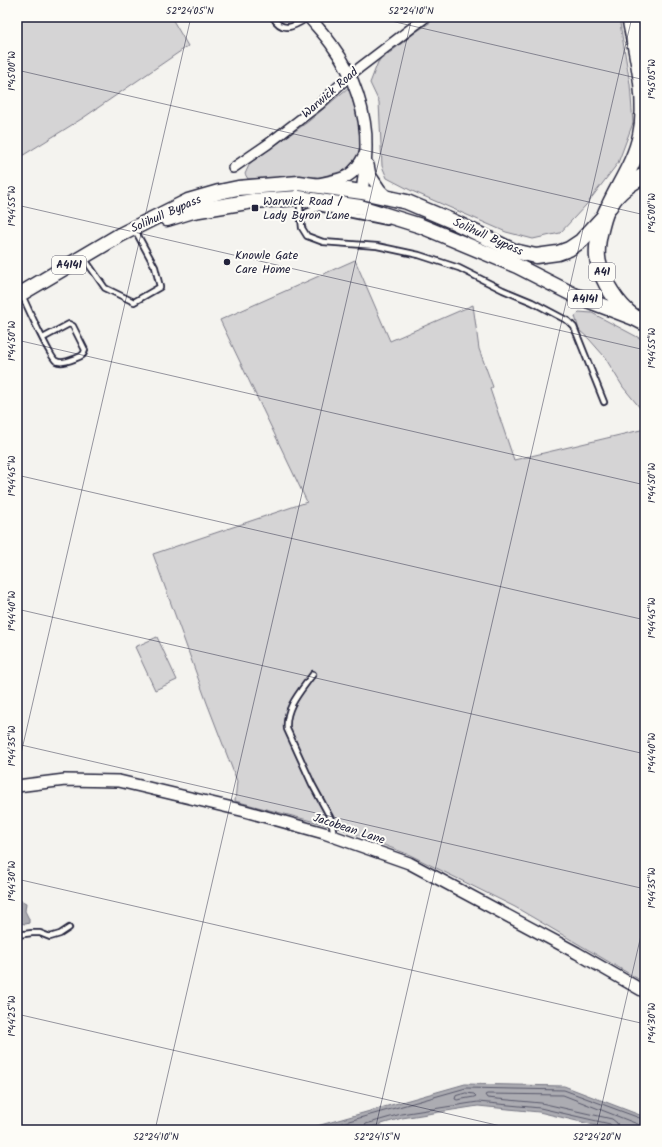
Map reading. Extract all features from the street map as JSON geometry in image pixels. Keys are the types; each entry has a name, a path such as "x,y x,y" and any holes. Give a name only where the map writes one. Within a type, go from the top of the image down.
{"highway":[{"path":"607,210 633,160 641,135 643,93 630,17"},
{"name":"A41","path":"640,320 616,300 608,288 598,261 597,242 607,210 626,187 645,175"}],"main road":[{"name":"Solihull Bypass","path":"120,235 188,201 238,188 299,183 362,192 407,202 426,209 514,251 536,256 558,253 569,249 581,241 607,210"},
{"path":"362,192 366,199 371,202 393,208 439,226 458,241"},
{"name":"Solihull Bypass","path":"120,235 193,211 295,193 360,207 391,220"},
{"name":"A4141","path":"391,220 421,226 458,241"},
{"name":"A4141","path":"19,295 120,235"},
{"name":"Solihull Bypass","path":"458,241 517,266 574,295 640,320"}],"street":[{"path":"309,17 335,48 350,75 360,102 366,130 366,152 362,192"},
{"name":"Warwick Road","path":"233,168 268,144 320,104 350,75 426,17"},
{"path":"312,185 342,179 353,173 359,167 366,152"},
{"path":"366,152 370,175 380,190 388,198"},
{"name":"Jacobean Lane","path":"17,786 65,780 119,781 245,811 335,837 409,863 570,949 645,992"}],"lane":[{"path":"273,17 276,22 284,27 295,26 309,17"},
{"path":"312,185 295,193 302,228 307,236 323,242 377,246 419,255 459,268 503,290 532,302 568,321 574,327 604,402"},
{"path":"238,188 267,191"},
{"path":"301,220 307,212 320,208 391,220"},
{"path":"401,225 421,226"},
{"path":"83,257 105,288 134,302 160,287 155,267 135,230"},
{"path":"19,295 53,358 56,361 62,362 72,360 85,353 85,350 71,324 43,338"},
{"path":"313,674 291,705 286,721 287,729 312,784 331,819 335,837"},
{"path":"17,935 32,933 50,937 60,934 69,928"}],"shaded area":[{"path":"17,17 171,17 188,46 83,118 17,159"},
{"path":"438,17 619,17 630,84 633,123 618,163 586,205 560,233 533,239 506,232 412,191 387,178 382,166 379,102 370,83 378,62"},
{"path":"349,87 362,134 357,160 347,170 320,177 248,179 245,174 250,163 309,121"},
{"path":"355,260 390,341 473,305 479,349 493,387 490,389 514,460 645,429 645,983 515,907 410,855 342,829 235,801 237,781 153,554 307,502 220,320"},
{"path":"579,312 592,313 645,341 645,414 623,387 604,356 579,330 575,316"},
{"path":"157,637 177,680 155,690 135,647"}],"water":[{"path":"17,901 26,903 25,911 29,919 29,923 17,923"},
{"path":"465,1084 564,1086 645,1117 645,1130 615,1130 539,1112 478,1106 402,1118 361,1130 303,1130"}],"place":[{"name":"Warwick Road / Lady Byron Lane","path":"255,208"},
{"name":"Knowle Gate Care Home","path":"227,262"}]}
